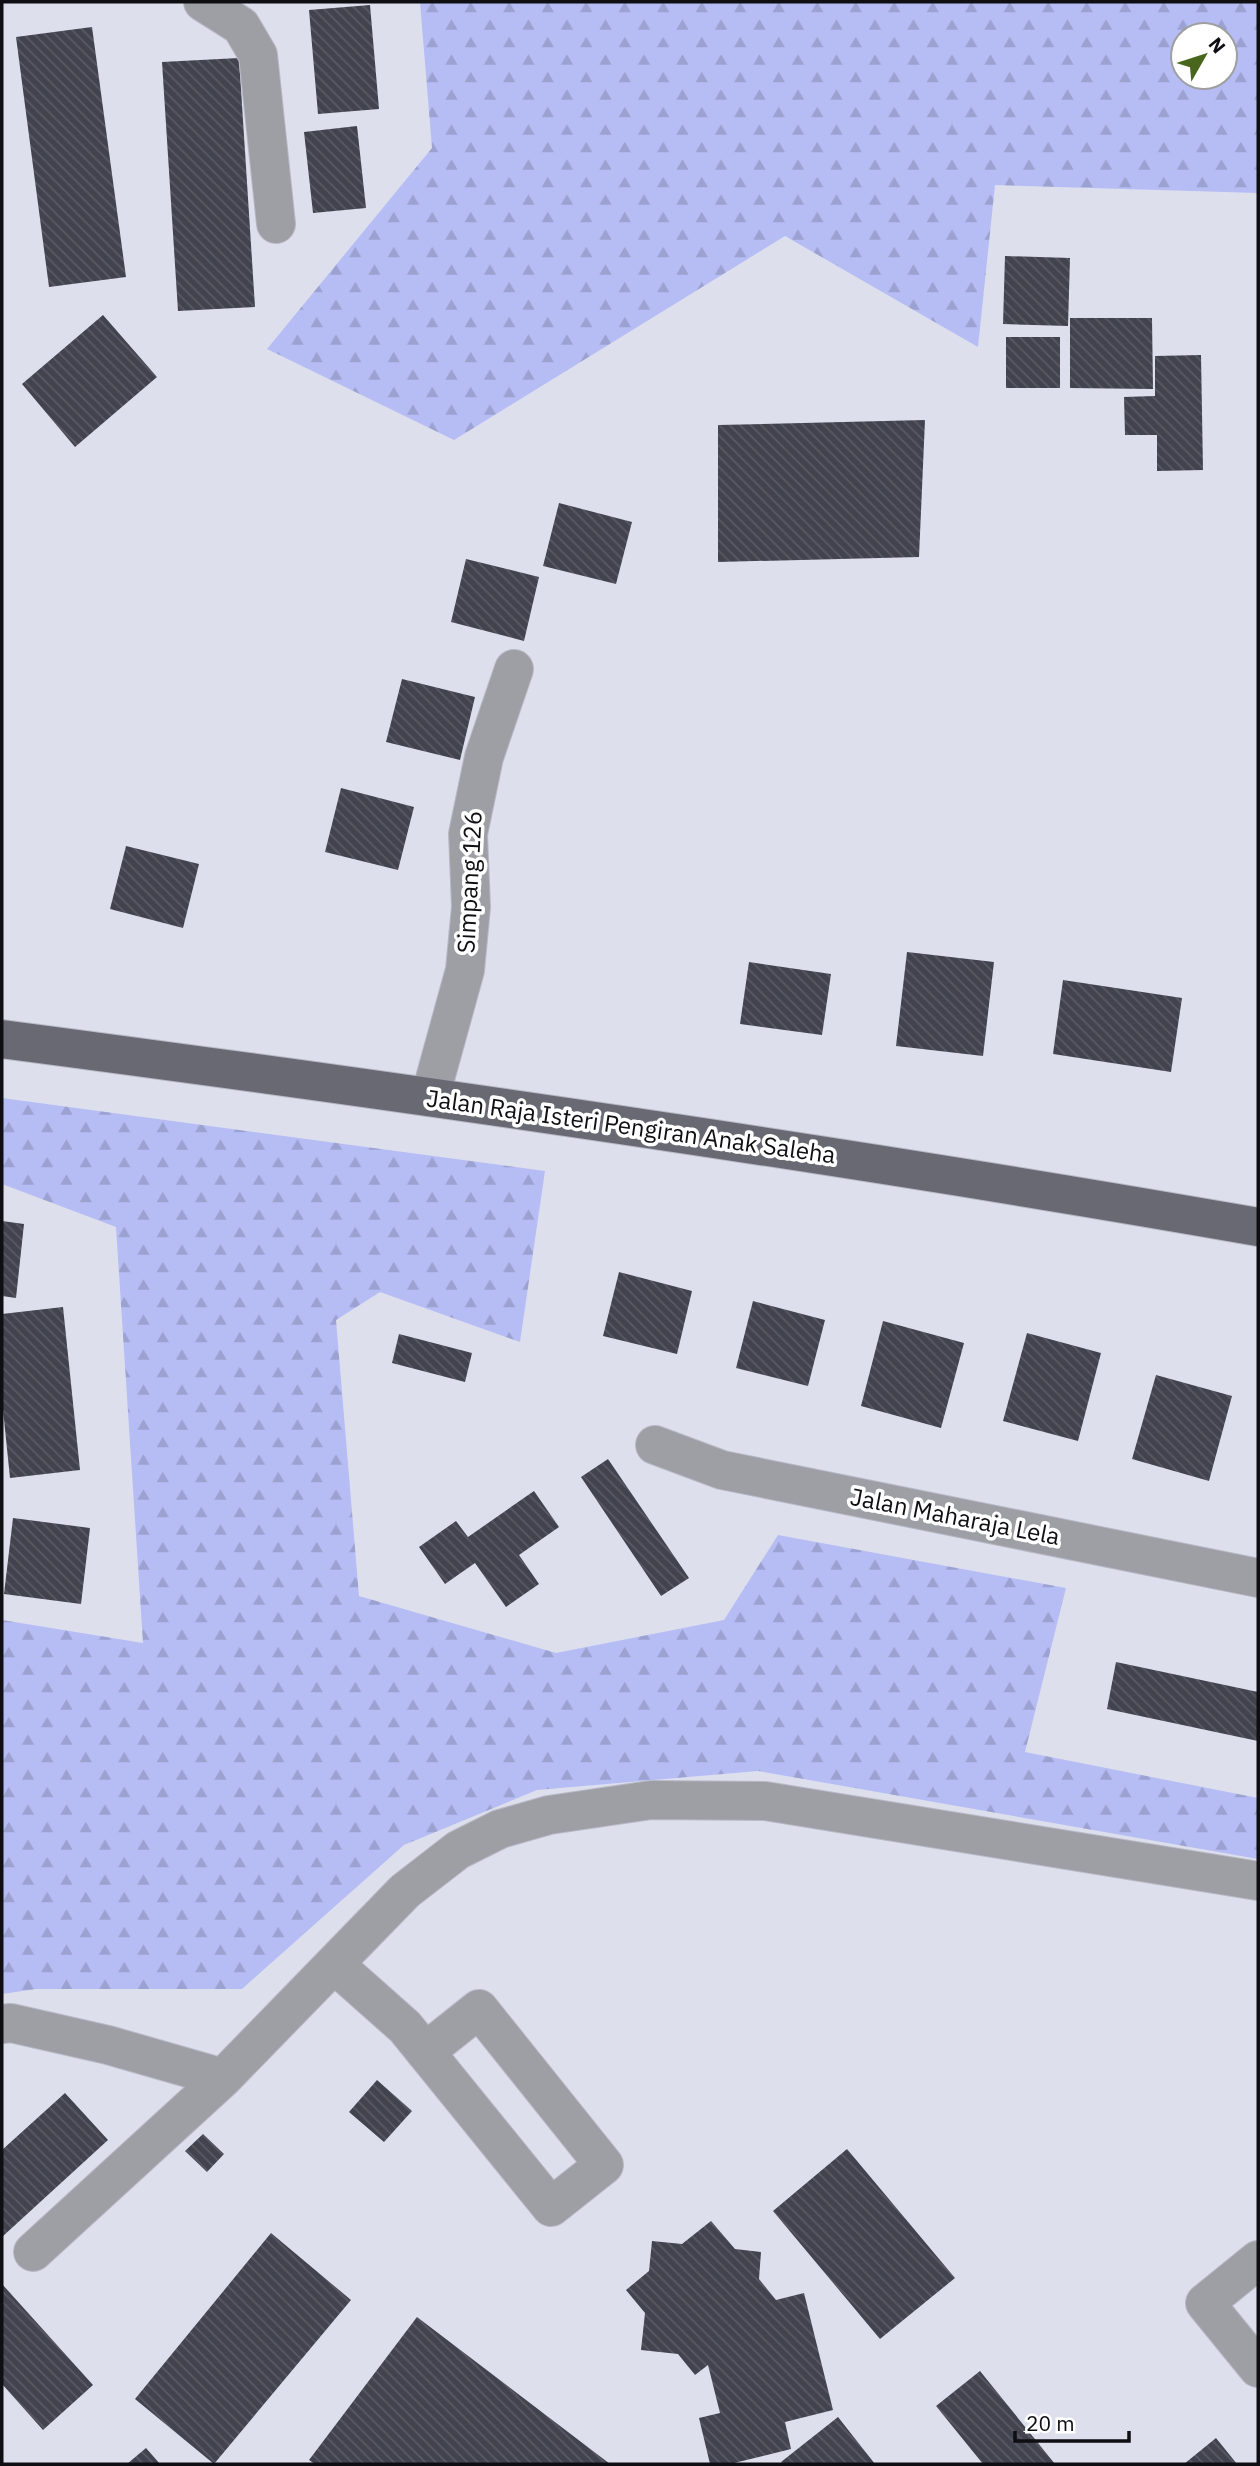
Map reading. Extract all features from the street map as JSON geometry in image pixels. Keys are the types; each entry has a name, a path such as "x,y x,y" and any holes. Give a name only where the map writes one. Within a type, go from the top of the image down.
{"main road":[{"name":"Jalan Raja Isteri Pengiran Anak Saleha","path":"2,1039 430,1097 1072,1194 1258,1227"}],"street":[{"path":"203,2 241,26 258,55 276,224"},
{"name":"Simpang 126","path":"430,1097 465,970 471,907 468,834 484,757 514,669"},
{"name":"Jalan Maharaja Lela","path":"655,1445 722,1470 1258,1578"},
{"path":"33,2252 223,2078 405,1891 457,1850 500,1829 549,1815 651,1800 765,1801 1258,1881"},
{"path":"334,1964 405,2027 425,2052 551,2207 604,2165 479,2009 425,2052"},
{"path":"2,2024 11,2023 108,2045 223,2078"},
{"path":"1258,2260 1205,2303 1258,2368"}],"green space":[{"path":"420,2 1258,2 1258,193 995,185 978,347 785,236 454,440 267,349 432,148"},
{"path":"2,1098 545,1171 520,1342 380,1292 336,1320 359,1596 556,1653 724,1620 778,1535 1066,1588 1025,1752 1258,1798 1258,1859 758,1771 537,1790 404,1845 242,1989 36,1989 2,1994 2,1620 143,1643 116,1227 2,1184"}],"building":[{"path":"370,5 379,109 318,114 309,10"},
{"path":"92,27 126,277 49,287 16,37"},
{"path":"239,58 255,307 178,311 162,62"},
{"path":"357,126 366,208 313,213 304,132"},
{"path":"1005,256 1070,258 1068,326 1003,324"},
{"path":"103,315 157,377 75,447 22,384"},
{"path":"1070,318 1152,318 1153,389 1070,388"},
{"path":"1006,337 1060,337 1060,388 1006,388"},
{"path":"1201,355 1203,470 1157,471 1157,435 1125,435 1124,397 1155,396 1155,356"},
{"path":"925,420 919,557 718,562 718,425"},
{"path":"559,503 632,522 616,584 543,566"},
{"path":"466,559 539,577 524,641 451,622"},
{"path":"402,679 475,697 460,760 386,742"},
{"path":"341,788 414,807 398,870 325,852"},
{"path":"126,846 199,864 183,928 110,909"},
{"path":"907,952 994,962 983,1056 896,1046"},
{"path":"749,962 831,974 822,1035 740,1024"},
{"path":"1063,980 1182,998 1171,1072 1053,1054"},
{"path":"2,1221 24,1224 16,1298 2,1296"},
{"path":"619,1272 692,1291 677,1354 603,1336"},
{"path":"753,1301 825,1320 808,1386 736,1368"},
{"path":"63,1307 80,1470 10,1478 2,1400 2,1314"},
{"path":"883,1321 964,1343 941,1428 861,1406"},
{"path":"1027,1333 1101,1353 1078,1441 1003,1421"},
{"path":"399,1334 472,1353 465,1382 392,1363"},
{"path":"1156,1375 1232,1396 1209,1481 1132,1459"},
{"path":"608,1459 689,1578 661,1596 581,1477"},
{"path":"534,1491 559,1527 519,1555 539,1584 506,1607 475,1563 445,1584 419,1547 456,1521 468,1537"},
{"path":"13,1518 90,1528 81,1604 4,1594"},
{"path":"1116,1662 1258,1692 1258,1741 1107,1709"},
{"path":"377,2080 412,2111 384,2142 349,2112"},
{"path":"65,2093 108,2140 2,2237 2,2150"},
{"path":"203,2134 224,2154 207,2172 185,2151"},
{"path":"847,2149 955,2278 880,2339 773,2211"},
{"path":"711,2221 735,2249 761,2252 759,2279 776,2300 804,2293 833,2410 785,2422 791,2449 730,2464 710,2464 699,2418 720,2413 708,2365 695,2375 678,2354 641,2350 645,2313 626,2290 649,2271 652,2241 682,2244"},
{"path":"271,2233 351,2300 214,2464 135,2399"},
{"path":"2,2284 93,2385 43,2430 2,2384"},
{"path":"417,2317 610,2464 315,2464 309,2460"},
{"path":"980,2371 1055,2464 983,2464 936,2406"},
{"path":"838,2417 875,2464 781,2462"},
{"path":"1216,2438 1237,2464 1184,2464"},
{"path":"146,2448 160,2464 127,2464"}]}
